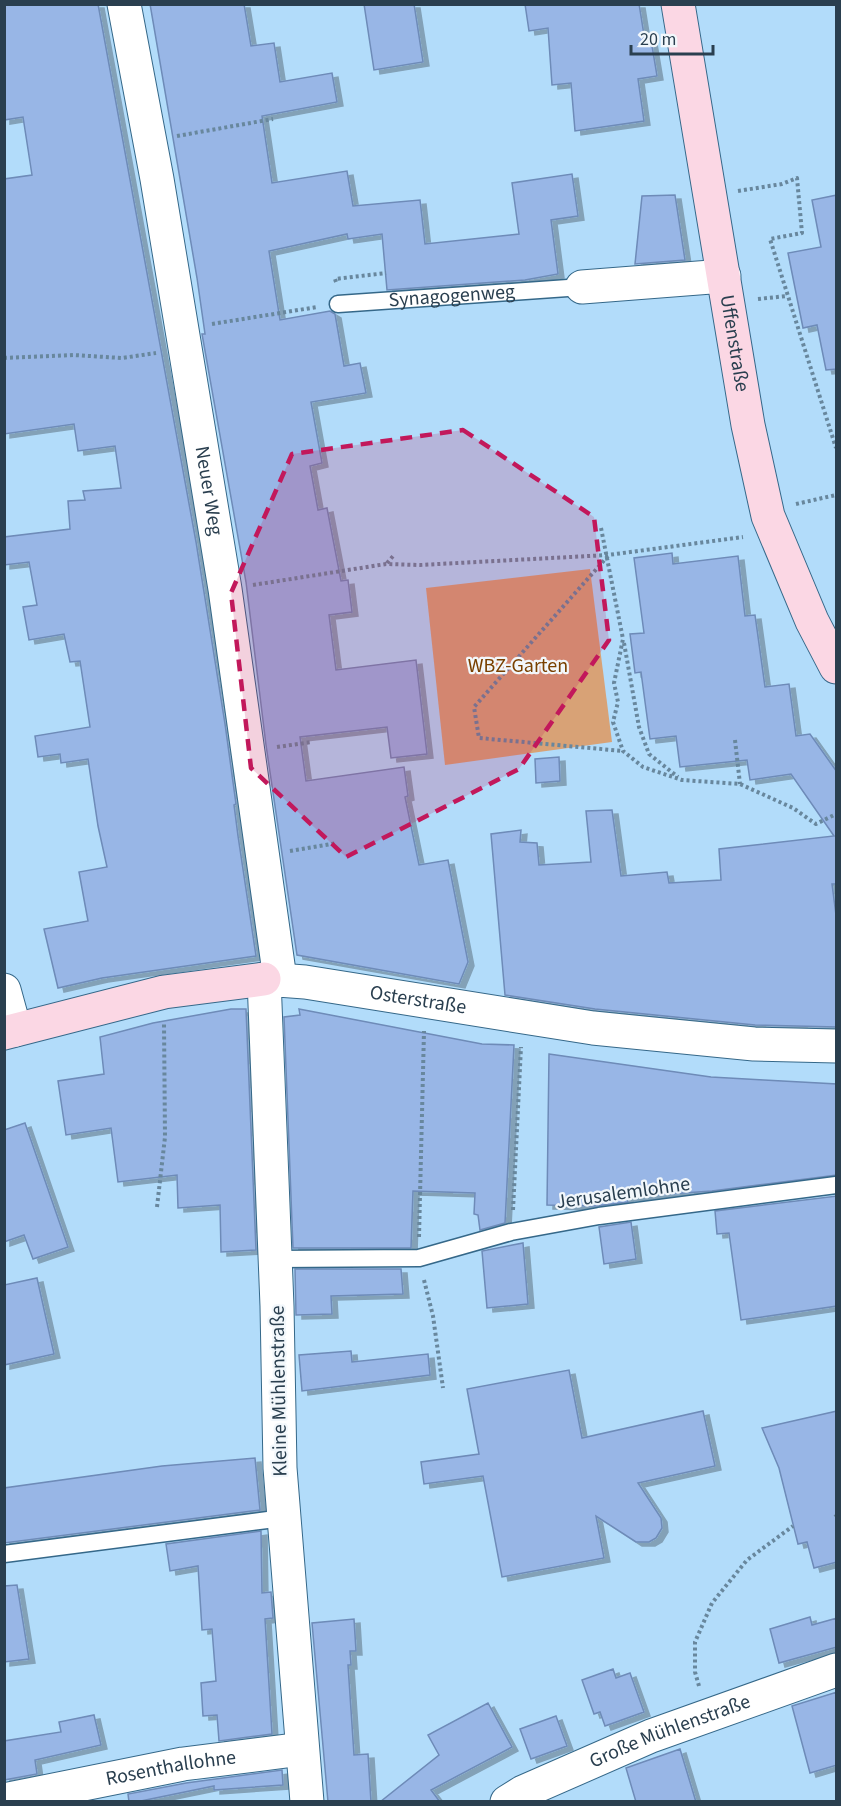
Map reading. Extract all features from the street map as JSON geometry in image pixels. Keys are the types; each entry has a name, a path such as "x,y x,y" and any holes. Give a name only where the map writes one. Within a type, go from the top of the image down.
{"street":[{"name":"Neuer Weg","path":"124,4 150,140 225,589 272,979"},
{"name":"Uffenstraße","path":"678,4 748,425 771,522 812,621 837,667"},
{"name":"Synagogenweg","path":"582,286 724,276"},
{"name":"Osterstraße","path":"10,1031 164,992 272,979 593,1028 754,1044 837,1046"},
{"name":"Kleine Mühlenstraße","path":"272,979 280,1458 307,1802"},
{"path":"4,990 10,1031"},
{"name":"Große Mühlenstraße","path":"507,1802 523,1792 651,1736 837,1670"},
{"name":"Rosenthallohne","path":"4,1800 183,1764 302,1749"}],"lane":[{"name":"Synagogenweg","path":"338,304 582,286"},
{"name":"Jerusalemlohne","path":"276,1259 419,1258 512,1232 599,1216 837,1185"},
{"path":"4,1554 284,1518"}],"path":[{"path":"150,140 273,119"},
{"path":"710,195 782,184 797,178 802,233 770,239 837,448"},
{"path":"759,299 787,296"},
{"path":"4,358 73,355 122,358 184,339 338,304"},
{"path":"225,589 386,564 420,565 608,555 771,522 837,495"},
{"path":"602,528 639,727 649,754 682,780"},
{"path":"386,564 394,555"},
{"path":"608,555 474,707 479,738 623,751 644,767 682,780 740,784 793,808 816,824 837,814"},
{"path":"623,639 614,683 618,702 613,722 623,751"},
{"path":"735,740 740,784"},
{"path":"282,853 337,843"},
{"path":"157,1207 165,1137 164,992"},
{"path":"425,1001 419,1258 433,1316 442,1388"},
{"path":"512,1232 523,1017"},
{"path":"708,1715 695,1672 695,1642 712,1603 747,1560 794,1526"}],"highlighted area":[{"path":"463,430 594,517 609,640 519,769 346,857 251,768 231,593 292,454"}],"green space":[{"name":"WBZ-Garten","path":"590,569 612,742 445,765 426,588"}],"building":[{"path":"4,4 98,4 196,542 225,724 238,836 256,956 102,978 58,988 44,929 88,921 79,872 107,867 88,759 61,763 60,754 38,757 35,736 90,727 80,661 70,662 64,634 29,640 23,607 37,605 29,562 4,565 4,537 70,529 68,501 85,500 83,491 121,488 115,446 78,451 74,424 4,434 4,179 32,175 23,117 4,120"},
{"path":"150,4 244,4 251,46 274,43 280,82 332,73 337,102 262,116 272,183 347,171 353,206 420,200 425,244 519,234 512,183 572,174 578,216 551,220 558,274 525,280 387,290 382,234 348,239 347,234 269,251 280,320 330,311 335,314 344,366 360,363 366,393 311,402 322,463 310,466 318,510 327,508 341,581 348,580 352,612 329,615 336,670 416,660 427,754 391,758 387,727 300,737 306,781 404,767 408,796 405,797 419,865 448,860 468,962 459,984 297,955 266,745 246,582 202,334 205,334 197,278"},
{"path":"364,4 414,4 423,62 374,70"},
{"path":"525,4 639,4 644,35 650,34 657,76 638,79 644,121 575,131 571,83 552,85 548,28 529,31"},
{"path":"675,195 685,260 635,264 642,196"},
{"path":"837,195 837,369 826,370 817,325 803,328 788,253 821,247 812,200"},
{"path":"672,553 673,564 738,556 745,616 755,615 765,687 789,684 796,736 810,734 837,772 837,884 832,884 836,915 837,1027 755,1025 595,1009 505,995 491,834 521,830 520,842 537,843 539,865 591,862 586,811 612,810 621,876 667,872 669,883 721,880 719,849 834,836 791,774 750,780 747,760 680,767 676,736 650,739 641,672 635,673 630,634 644,633 634,558"},
{"path":"559,757 560,781 536,783 535,759"},
{"path":"231,1009 246,1009 256,1250 221,1252 220,1205 178,1208 177,1175 118,1182 111,1128 66,1135 58,1081 104,1074 100,1037 153,1023"},
{"path":"299,1009 482,1044 514,1045 505,1223 480,1230 478,1215 474,1214 475,1193 413,1191 411,1248 293,1248 284,1017 300,1015"},
{"path":"549,1054 711,1077 837,1084 837,1175 712,1191 627,1197 628,1202 596,1206 547,1205"},
{"path":"25,1123 68,1247 33,1259 24,1235 4,1242 4,1130"},
{"path":"837,1196 837,1306 741,1320 729,1233 717,1234 715,1211"},
{"path":"631,1222 636,1259 604,1264 599,1227"},
{"path":"523,1243 528,1304 487,1308 482,1251"},
{"path":"295,1269 401,1269 403,1294 331,1296 332,1314 296,1315"},
{"path":"37,1278 54,1354 4,1365 4,1285"},
{"path":"351,1351 352,1362 428,1354 430,1375 302,1391 299,1355"},
{"path":"569,1370 582,1438 703,1411 715,1466 638,1483 661,1518 662,1528 656,1538 649,1542 636,1542 596,1516 604,1558 502,1577 483,1476 424,1484 421,1462 479,1454 467,1389"},
{"path":"837,1411 837,1562 814,1568 807,1542 798,1544 779,1468 762,1428"},
{"path":"255,1458 260,1510 4,1543 4,1488 162,1466"},
{"path":"261,1531 262,1593 271,1592 273,1618 265,1619 272,1734 219,1741 217,1715 203,1716 201,1683 216,1681 212,1629 202,1630 198,1566 170,1571 166,1544"},
{"path":"17,1585 29,1659 4,1662 4,1586"},
{"path":"810,1617 812,1625 837,1618 837,1647 779,1663 770,1629"},
{"path":"354,1619 356,1651 350,1651 351,1665 348,1665 354,1755 368,1754 371,1802 328,1802 312,1623"},
{"path":"613,1669 616,1678 630,1673 644,1712 605,1726 600,1712 594,1714 582,1680"},
{"path":"837,1692 837,1765 810,1773 792,1706"},
{"path":"488,1703 512,1747 431,1790 440,1802 380,1802 439,1755 428,1735"},
{"path":"94,1715 101,1745 35,1760 37,1774 4,1780 4,1741 61,1732 59,1722"},
{"path":"556,1716 567,1746 531,1759 520,1729"},
{"path":"680,1749 696,1802 636,1802 626,1768"},
{"path":"282,1770 283,1785 214,1790 214,1786 129,1802 128,1794 186,1783"}]}
